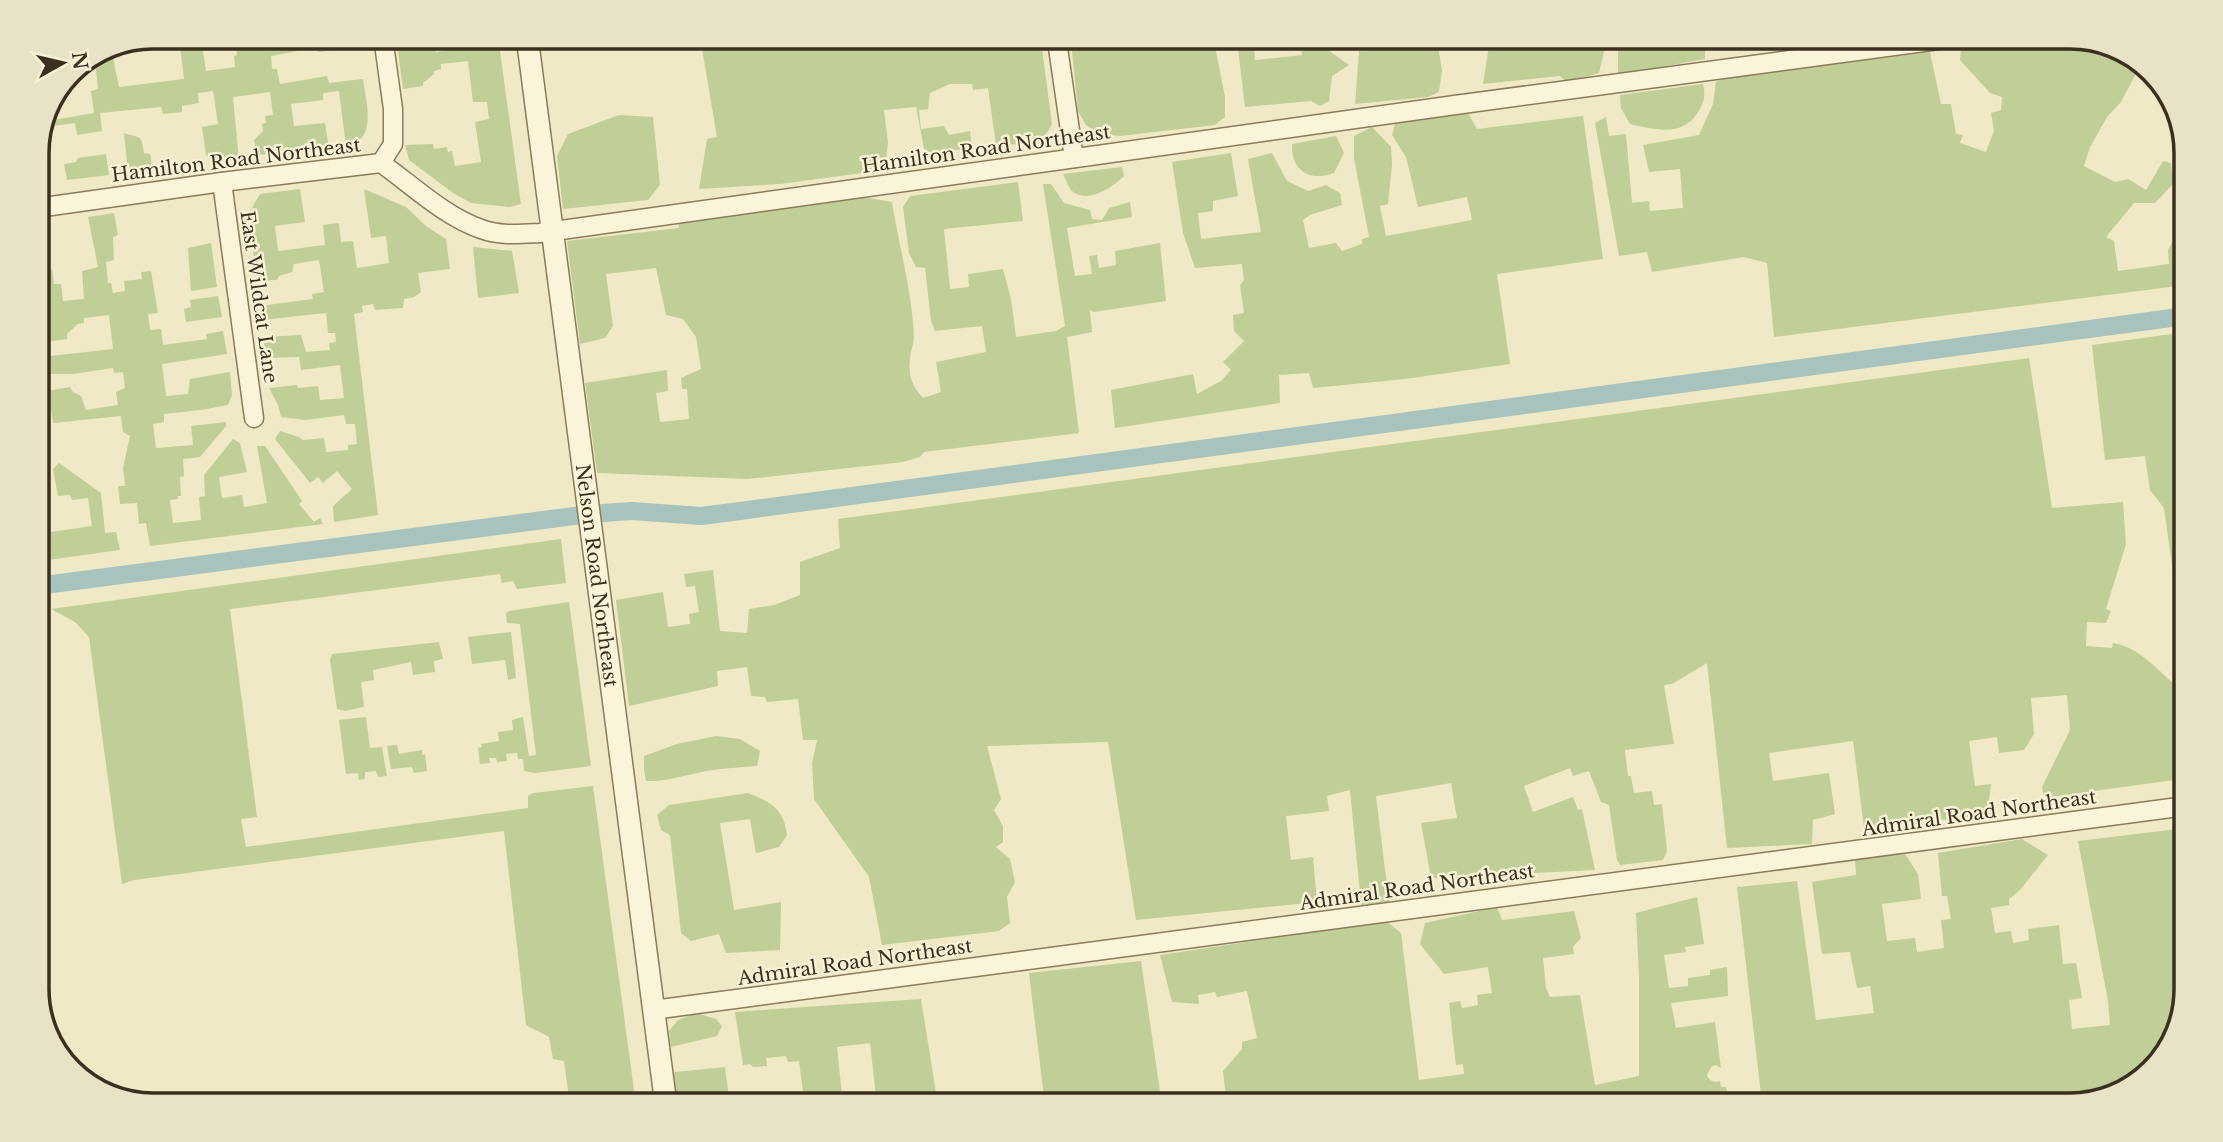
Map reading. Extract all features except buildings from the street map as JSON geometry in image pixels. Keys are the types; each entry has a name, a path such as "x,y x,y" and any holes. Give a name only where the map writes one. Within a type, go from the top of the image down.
{"street":[{"path":"381,163 393,144 393,110 385,49"},
{"name":"Nelson Road Northeast","path":"529,49 664,1093"},
{"path":"1058,49 1074,158"},
{"name":"Hamilton Road Northeast","path":"49,206 381,163 452,215 482,229 512,235 553,232 1873,49"},
{"name":"East Wildcat Lane","path":"222,182 254,418"},
{"name":"Admiral Road Northeast","path":"653,1010 2174,808"}],"green space":[{"path":"180,49 203,49 206,71 235,67 234,56 237,55 236,49 307,49 271,56 272,69 277,69 280,84 327,76 329,83 363,79 368,119 363,137 346,146 339,91 323,93 323,100 291,104 294,126 325,123 329,148 257,155 254,140 263,131 265,116 273,115 270,92 233,97 239,160 212,162 206,155 202,127 218,124 213,91 198,93 199,103 182,106 182,112 163,114 161,107 100,113 102,131 77,135 75,123 53,126 55,120 94,113 92,98 98,98 98,65 113,58 119,87 184,79"},
{"path":"317,49 349,49 318,52"},
{"path":"398,49 435,49 436,52 453,49 500,49 521,204 510,207 471,203 409,160 405,145 433,144 434,149 447,147 448,152 452,151 455,166 481,162 475,122 489,119 487,102 473,102 468,61 441,64 441,69 434,71 423,86 403,89"},
{"path":"702,49 1042,49 1052,124 1042,138 1029,143 996,145 988,88 973,90 972,84 950,84 930,93 928,109 919,110 921,129 944,126 949,135 970,131 972,148 925,154 916,107 884,110 888,142 885,170 780,184 699,189 707,139 717,137"},
{"path":"1072,49 1216,49 1225,97 1225,117 1215,125 1120,136 1099,134 1086,125 1078,111"},
{"path":"1238,49 1254,49 1255,60 1302,55 1301,49 1327,49 1349,65 1332,76 1329,101 1320,106 1311,101 1245,107"},
{"path":"1438,49 1442,71 1439,92 1428,97 1355,104 1359,51"},
{"path":"1488,49 1605,49 1599,73 1567,82 1560,76 1483,84"},
{"path":"1618,49 1705,49 1705,59 1618,75"},
{"path":"1961,49 2070,49 2103,55 2136,73 2121,102 2107,117 2090,147 2084,166 2115,182 2128,179 2146,190 2163,161 2171,163 2174,183 2155,203 2134,203 2106,237 2114,241 2118,271 2169,264 2168,250 2174,238 2174,287 1774,337 1767,263 1744,257 1652,272 1647,252 1619,256 1595,123 1606,117 1609,136 1626,134 1632,203 1649,201 1650,211 1683,208 1680,169 1649,172 1643,145 1699,135 1713,104 1716,82 1725,78 1930,52 1941,104 1951,104 1956,134 1963,135 1960,143 1986,152 1994,131 1991,113 2001,110 2002,97 1990,93 1960,60"},
{"path":"1703,84 1703,104 1699,111 1690,122 1674,129 1630,124 1621,108 1620,95"},
{"path":"1468,113 1477,129 1583,116 1603,259 1497,274 1510,364 1405,379 1313,388 1309,373 1279,375 1280,403 1115,428 1111,390 1193,374 1197,394 1221,381 1231,370 1223,362 1244,341 1234,331 1233,315 1244,313 1240,285 1244,280 1242,264 1195,268 1183,233 1172,162 1231,153 1238,196 1213,201 1213,211 1198,213 1201,239 1261,232 1248,159 1272,153 1287,181 1308,191 1326,185 1340,193 1342,205 1310,215 1303,220 1309,248 1336,243 1342,251 1362,244 1362,239 1369,237 1354,158 1354,136 1372,127 1391,147 1388,204 1380,206 1386,236 1472,220 1467,197 1418,207 1406,157 1392,135 1396,120"},
{"path":"619,115 653,117 660,185 648,200 563,209 557,156 568,134"},
{"path":"124,133 141,139 144,153 150,154 153,171 128,173"},
{"path":"1336,136 1344,153 1334,173 1310,175 1299,167 1292,144"},
{"path":"106,154 109,175 67,180 64,164 76,162 78,158"},
{"path":"1122,167 1124,176 1113,185 1099,193 1084,196 1071,190 1063,174"},
{"path":"1018,182 1023,221 944,229 950,289 969,287 968,274 1003,269 1011,299 1016,337 1056,331 1065,326 1043,184 1051,184 1064,203 1090,210 1092,219 1102,220 1109,208 1130,202 1132,217 1067,228 1075,276 1092,274 1089,256 1097,255 1099,268 1116,265 1115,251 1160,243 1166,301 1094,312 1090,310 1092,332 1067,337 1079,433 924,452 920,457 903,462 748,479 597,473 585,383 667,370 668,391 656,393 660,422 689,419 687,389 682,389 681,378 701,369 696,337 683,319 666,315 656,268 606,274 613,326 605,338 580,344 567,241 679,228 678,221 858,196 892,202 913,320 910,376 923,398 941,392 936,362 986,352 982,326 935,331 931,321 925,268 916,267 909,253 903,207 910,196"},
{"path":"300,189 305,222 275,226 278,251 325,245 323,225 339,223 341,242 353,241 357,268 389,263 386,236 371,238 364,189 406,207 426,226 446,239 450,269 418,273 421,292 404,299 403,308 375,310 373,304 362,306 363,312 354,314 378,515 334,522 333,506 352,489 337,471 323,483 318,477 310,483 275,439 280,431 303,440 324,438 326,452 348,450 348,445 357,444 355,424 346,424 344,415 306,420 281,417 269,388 318,386 320,400 344,398 340,365 301,370 299,357 267,358 263,337 301,335 306,352 330,350 329,343 336,342 335,333 328,333 326,313 262,320 260,306 313,299 312,294 324,292 319,260 294,264 292,272 279,276 277,280 256,281 249,213 260,194"},
{"path":"114,213 118,235 113,237 114,260 106,262 108,283 111,283 113,293 125,291 124,281 142,279 141,272 151,271 158,313 148,314 150,330 161,329 163,345 207,339 206,334 223,331 227,354 162,364 166,396 188,394 190,379 230,372 232,395 228,405 164,414 164,422 153,424 156,448 193,445 191,426 226,422 226,426 200,457 183,459 181,496 170,500 173,523 201,520 199,497 205,496 204,475 233,439 240,443 247,472 219,477 222,498 242,495 244,507 267,503 257,446 265,446 302,501 299,504 314,522 320,518 323,524 150,546 146,523 139,524 137,503 120,504 118,486 125,486 123,468 130,436 123,432 121,416 53,423 49,391 70,387 81,396 86,410 118,405 116,392 125,388 123,372 114,373 113,368 73,374 49,374 49,356 113,349 109,315 84,318 84,323 78,324 67,334 67,339 49,342 49,270 52,269 54,284 61,284 63,301 84,299 82,271 98,267 88,217"},
{"path":"211,243 217,287 191,291 188,248"},
{"path":"473,247 512,251 519,293 478,298"},
{"path":"218,296 222,317 186,322 184,309 191,307 190,300"},
{"path":"2174,334 2174,579 2164,508 2150,490 2145,456 2105,460 2092,345"},
{"path":"2029,358 2052,508 2123,502 2126,544 2106,609 2111,611 2106,623 2087,622 2086,646 2112,648 2113,643 2122,645 2146,658 2173,683 2174,780 2044,798 2042,787 2070,730 2067,695 2031,698 2034,734 2024,750 1999,753 1997,737 1969,741 1975,786 1991,784 1987,815 1864,828 1853,741 1769,753 1773,781 1829,773 1835,814 1813,820 1812,844 1727,848 1707,663 1672,684 1664,685 1674,744 1625,750 1628,776 1631,776 1634,793 1652,791 1654,805 1662,804 1667,851 1663,860 1620,865 1609,805 1601,802 1589,771 1573,776 1570,768 1524,786 1533,812 1573,797 1578,810 1582,809 1595,870 1431,878 1421,823 1457,818 1451,783 1376,796 1389,902 1361,905 1350,790 1327,796 1329,811 1286,816 1291,860 1313,857 1317,902 1136,920 1108,742 987,746 1001,799 994,810 1003,826 1003,842 996,847 1010,859 1015,882 1007,897 1010,923 999,931 882,945 869,877 814,799 812,763 817,740 803,740 798,699 767,702 765,697 751,696 747,667 717,671 718,686 629,706 616,600 663,592 668,627 690,624 689,614 699,612 695,586 686,587 684,574 713,570 720,631 747,633 749,609 774,605 800,595 800,562 840,548 838,519"},
{"path":"59,463 101,493 105,533 116,532 120,550 49,560 49,532 92,526 88,498 72,500 70,495 58,496 53,469"},
{"path":"561,539 566,583 517,589 513,581 502,583 500,574 230,609 257,817 241,819 246,847 528,808 528,796 533,793 593,786 634,1093 568,1093 564,1061 553,1059 549,1037 526,1025 504,831 134,880 122,884 89,637 75,622 51,609"},
{"path":"569,602 591,766 535,773 524,771 523,759 518,759 517,753 506,754 507,761 497,762 496,758 489,758 490,763 480,764 478,748 482,747 481,744 499,741 498,732 513,730 512,720 523,717 529,756 536,755 520,624 507,623 506,613"},
{"path":"511,632 516,678 508,680 505,660 472,664 468,637"},
{"path":"439,642 443,659 434,661 435,672 413,675 411,662 373,670 374,680 361,682 364,707 345,711 337,709 330,660 332,654"},
{"path":"366,717 370,748 382,747 387,776 378,777 376,771 365,772 365,779 359,780 358,773 346,774 339,720"},
{"path":"716,736 740,739 760,751 757,766 646,781 644,756 677,744"},
{"path":"397,745 399,754 422,750 427,771 414,773 412,767 391,769 387,746"},
{"path":"748,793 775,808 783,819 787,835 779,847 756,853 750,819 720,823 734,910 781,902 780,950 726,953 719,934 691,941 681,933 670,835 661,830 657,815 669,805"},
{"path":"2174,829 2172,1009 2156,1047 2128,1075 2103,1087 2070,1093 1761,1093 1737,887 1797,881 1816,1020 1874,1013 1870,986 1857,988 1850,952 1822,954 1812,882 1856,875 1855,860 1905,854 1918,874 1921,899 1882,904 1887,941 1915,938 1917,952 1944,948 1941,920 1951,919 1947,896 1942,896 1938,853 2022,839 2048,855 2020,890 2009,899 2009,905 1991,908 1995,933 2011,931 2013,943 2029,940 2028,929 2059,925 2063,964 2076,963 2082,998 2069,1000 2072,1029 2110,1025 2108,1001 2078,841"},
{"path":"1697,897 1704,944 1685,947 1686,952 1664,955 1669,988 1688,986 1688,978 1710,975 1710,970 1727,967 1728,996 1671,1003 1676,1028 1715,1022 1721,1068 1716,1065 1711,1067 1707,1075 1712,1081 1720,1081 1721,1087 1726,1087 1727,1093 1226,1093 1223,1071 1242,1049 1242,1042 1257,1038 1247,991 1217,997 1215,992 1198,995 1199,1004 1172,1002 1160,955 1386,921 1401,933 1419,1080 1464,1074 1463,1064 1456,1065 1449,1003 1460,1001 1462,1008 1478,1005 1477,995 1492,993 1488,967 1444,974 1420,944 1425,923 1497,907 1502,920 1574,911 1581,938 1573,947 1574,954 1543,958 1546,988 1550,997 1580,995 1595,1085 1639,1076 1636,913"},
{"path":"1141,961 1160,1093 1044,1093 1029,973"},
{"path":"921,999 936,1093 876,1093 870,1043 837,1047 842,1093 803,1093 799,1061 788,1062 786,1056 766,1058 767,1066 743,1065 735,1012"},
{"path":"696,1013 716,1019 722,1026 717,1036 671,1047 669,1031 678,1020"},
{"path":"725,1067 728,1093 671,1093 669,1076 675,1072"}],"waterway":[{"path":"49,584 589,514 632,511 701,516 2174,318"}]}
